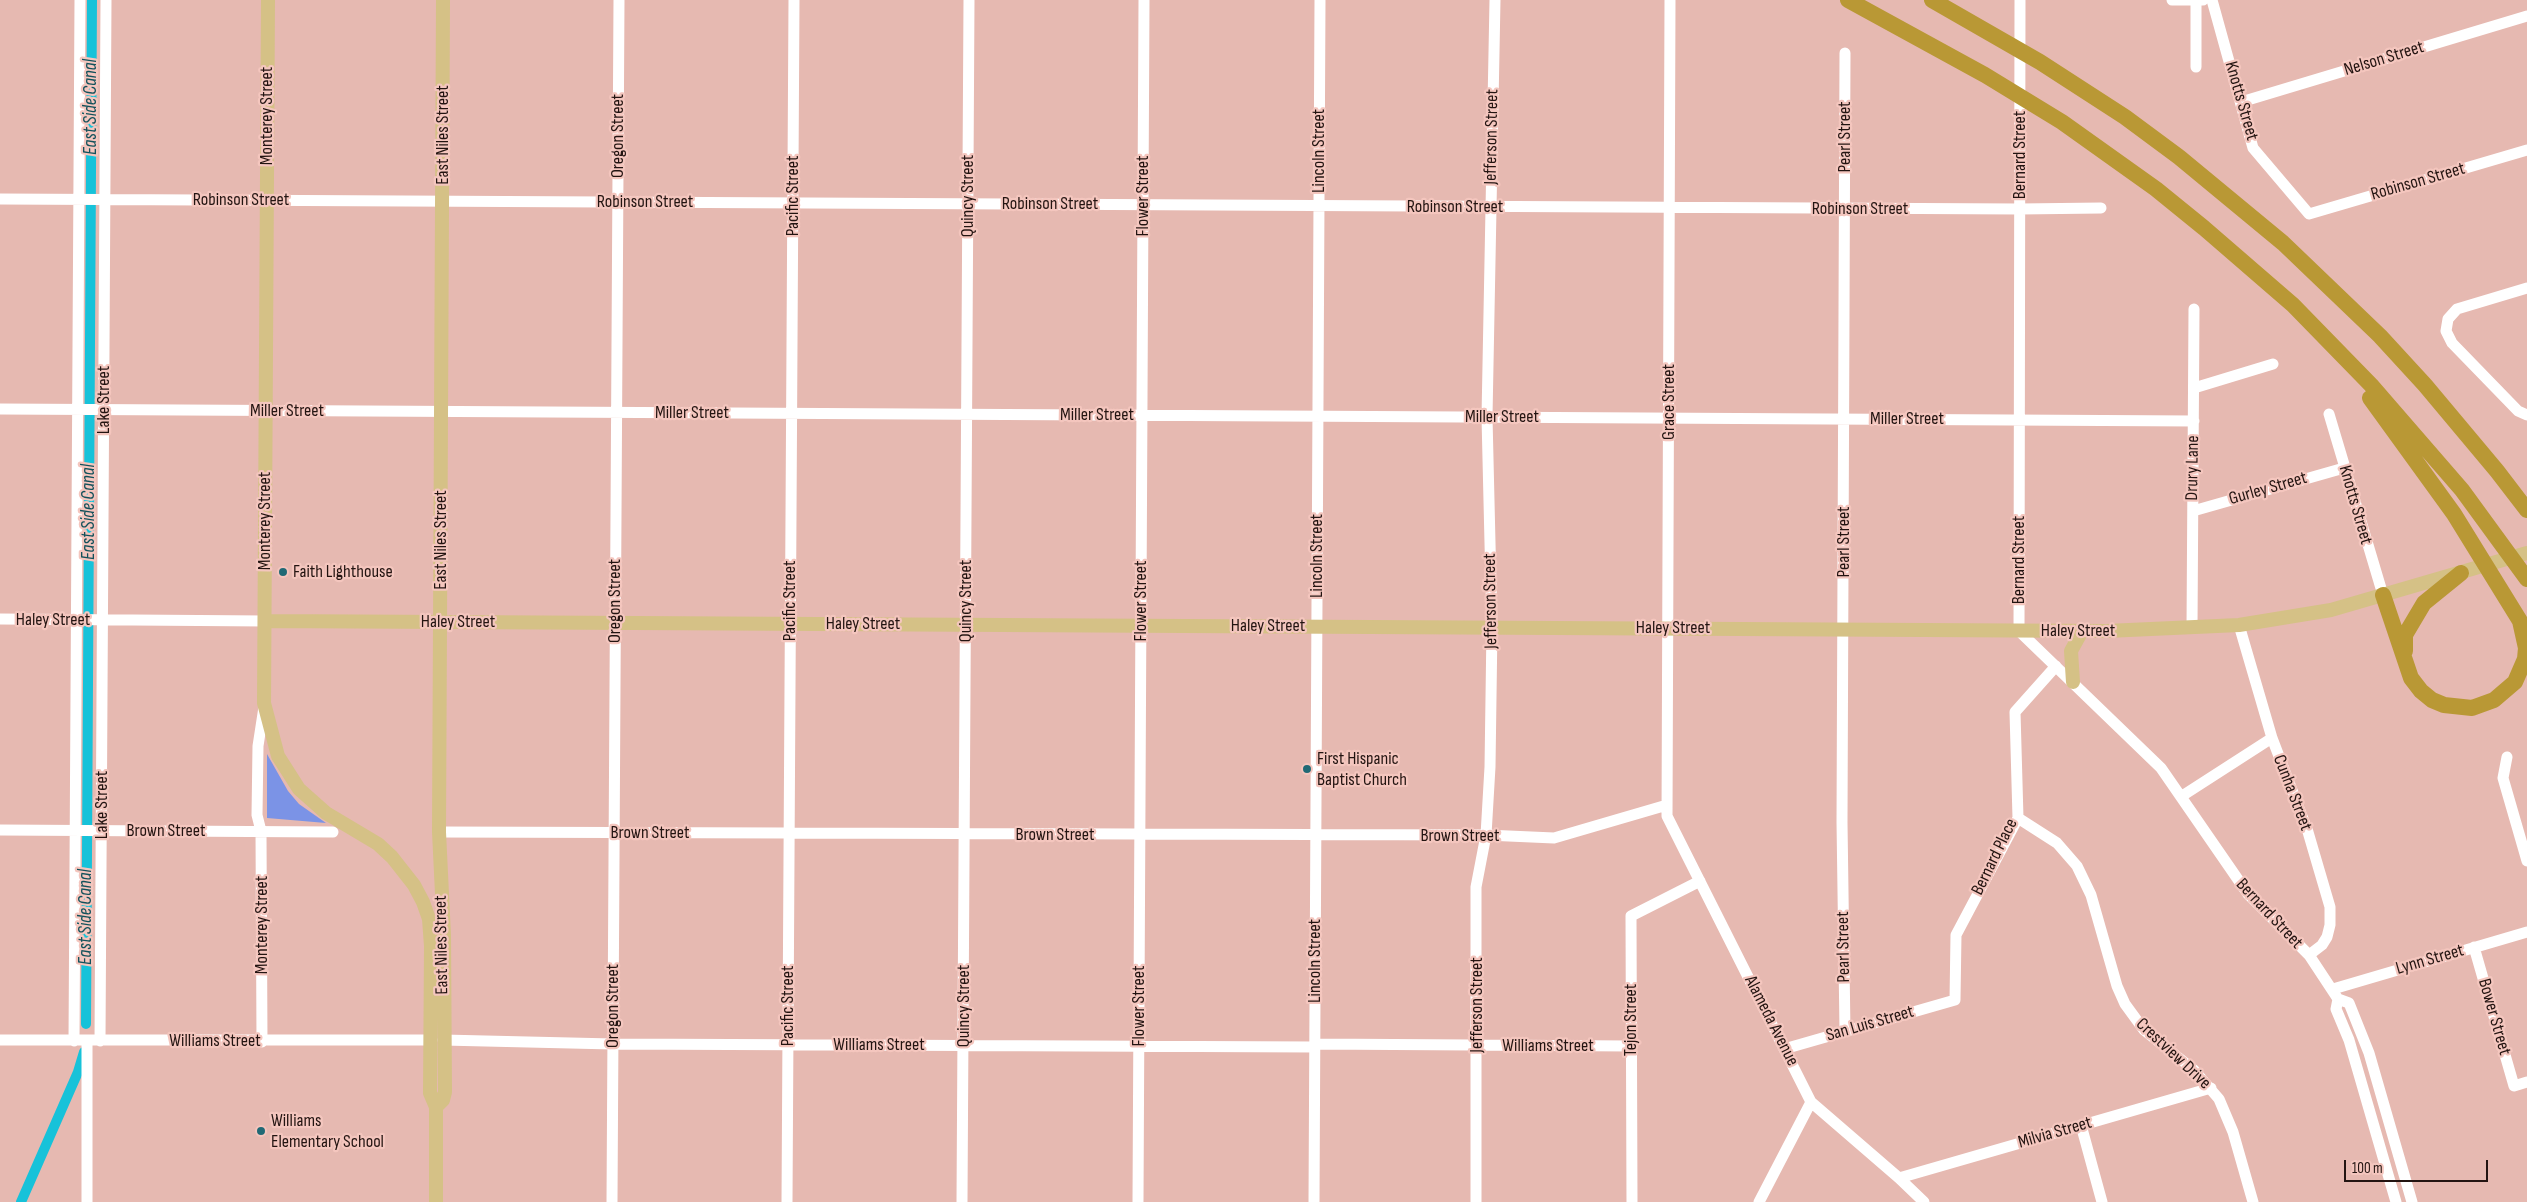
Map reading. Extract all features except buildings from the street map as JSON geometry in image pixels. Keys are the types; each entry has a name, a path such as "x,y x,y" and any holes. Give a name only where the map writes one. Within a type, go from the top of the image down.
{"highway":[{"path":"1848,0 1985,76 2062,122 2156,189 2293,305 2414,434 2462,490 2527,579"},
{"path":"1932,0 1982,26 2069,80 2171,151 2232,199 2304,263 2380,336 2436,398 2527,505"},
{"path":"2331,344 2454,514 2508,598 2525,636 2525,659 2515,682 2494,700 2472,708 2444,705 2432,700 2421,691 2406,666 2383,595"},
{"path":"2498,471 2527,510"},
{"path":"2406,666 2405,635 2412,620 2424,603 2461,573"}],"main road":[{"name":"Monterey Street","path":"264,703 268,0"},
{"name":"East Niles Street","path":"436,1202 436,1107 430,1093 437,1040 444,935 439,832 443,0"},
{"name":"Haley Street","path":"265,621 2019,631 2192,628 2239,624 2331,610 2527,553"},
{"path":"2073,682 2071,651 2082,631"},
{"name":"East Niles Street","path":"264,703 278,756 299,789 326,813 378,844 392,857 414,885 423,902 429,919 431,938 437,1040"}],"street":[{"name":"Lake Street","path":"74,1041 80,0"},
{"name":"Lake Street","path":"100,1041 106,0"},
{"name":"Oregon Street","path":"612,1202 619,0"},
{"name":"Pacific Street","path":"787,1202 794,0"},
{"name":"Quincy Street","path":"962,1202 969,0"},
{"name":"Flower Street","path":"1138,1202 1144,0"},
{"name":"Lincoln Street","path":"1314,1202 1320,0"},
{"name":"Jefferson Street","path":"1476,1202 1476,887 1486,835 1490,767 1492,627 1487,417 1495,0"},
{"name":"Grace Street","path":"1667,805 1670,0"},
{"name":"Bernard Street","path":"2020,0 2019,631 2161,768 2248,894 2309,955 2336,994 2349,1003 2361,1029 2412,1202"},
{"path":"2172,0 2212,0"},
{"path":"2196,0 2196,67"},
{"name":"Knotts Street","path":"2212,0 2254,148 2309,214"},
{"name":"Nelson Street","path":"2241,102 2527,16"},
{"name":"Pearl Street","path":"1845,53 1842,822 1845,1031"},
{"name":"Robinson Street","path":"2309,214 2527,150"},
{"name":"Robinson Street","path":"0,199 2020,210 2101,208"},
{"path":"2527,288 2457,309 2451,313 2446,325 2448,338 2452,344 2518,411 2527,415"},
{"name":"Drury Lane","path":"2192,628 2194,309"},
{"path":"2194,388 2273,364"},
{"name":"Miller Street","path":"0,409 2194,421"},
{"name":"Knotts Street","path":"2329,414 2383,595"},
{"name":"Gurley Street","path":"2193,511 2344,468"},
{"name":"Haley Street","path":"0,619 265,621"},
{"name":"Cunha Street","path":"2239,624 2272,738 2308,832 2331,912 2327,937 2322,945 2309,955"},
{"name":"Bernard Place","path":"1955,1000 1956,935 2018,818 2014,712 2056,666"},
{"name":"Monterey Street","path":"262,1042 261,831 257,815 258,746 264,703"},
{"path":"2182,796 2272,738"},
{"path":"2507,757 2503,778 2527,860"},
{"name":"Brown Street","path":"439,832 1140,836 1486,835 1554,838 1667,805"},
{"name":"Alameda Avenue","path":"1667,805 1667,816 1811,1102 1924,1202"},
{"name":"Crestview Drive","path":"2018,818 2057,843 2077,866 2091,895 2117,986 2134,1018 2157,1043 2194,1070 2211,1088 2227,1115 2253,1202"},
{"name":"Brown Street","path":"0,830 333,832"},
{"name":"Tejon Street","path":"1632,1202 1631,916 1700,881"},
{"name":"Lynn Street","path":"2336,994 2474,947 2527,932"},
{"name":"Bower Street","path":"2474,947 2514,1086 2527,1082"},
{"name":"Bernard Street","path":"2336,994 2336,1009 2349,1040 2396,1202"},
{"name":"San Luis Street","path":"1784,1049 1955,1000"},
{"name":"Williams Street","path":"0,1040 262,1042 437,1040 613,1044 1139,1046 1630,1046"},
{"path":"86,1202 87,1041"},
{"name":"Milvia Street","path":"1899,1178 2211,1088"},
{"path":"1759,1202 1811,1102"},
{"path":"2081,1126 2102,1202"}],"shaded area":[{"path":"267,754 288,791 299,804 326,823 267,818"}],"waterway":[{"name":"East Side Canal","path":"86,1024 92,0"},
{"name":"East Side Canal","path":"21,1202 78,1072 84,1052"}],"place":[{"name":"Faith Lighthouse","path":"283,572"},
{"name":"First Hispanic Baptist Church","path":"1307,769"},
{"name":"Williams Elementary School","path":"261,1131"}]}
